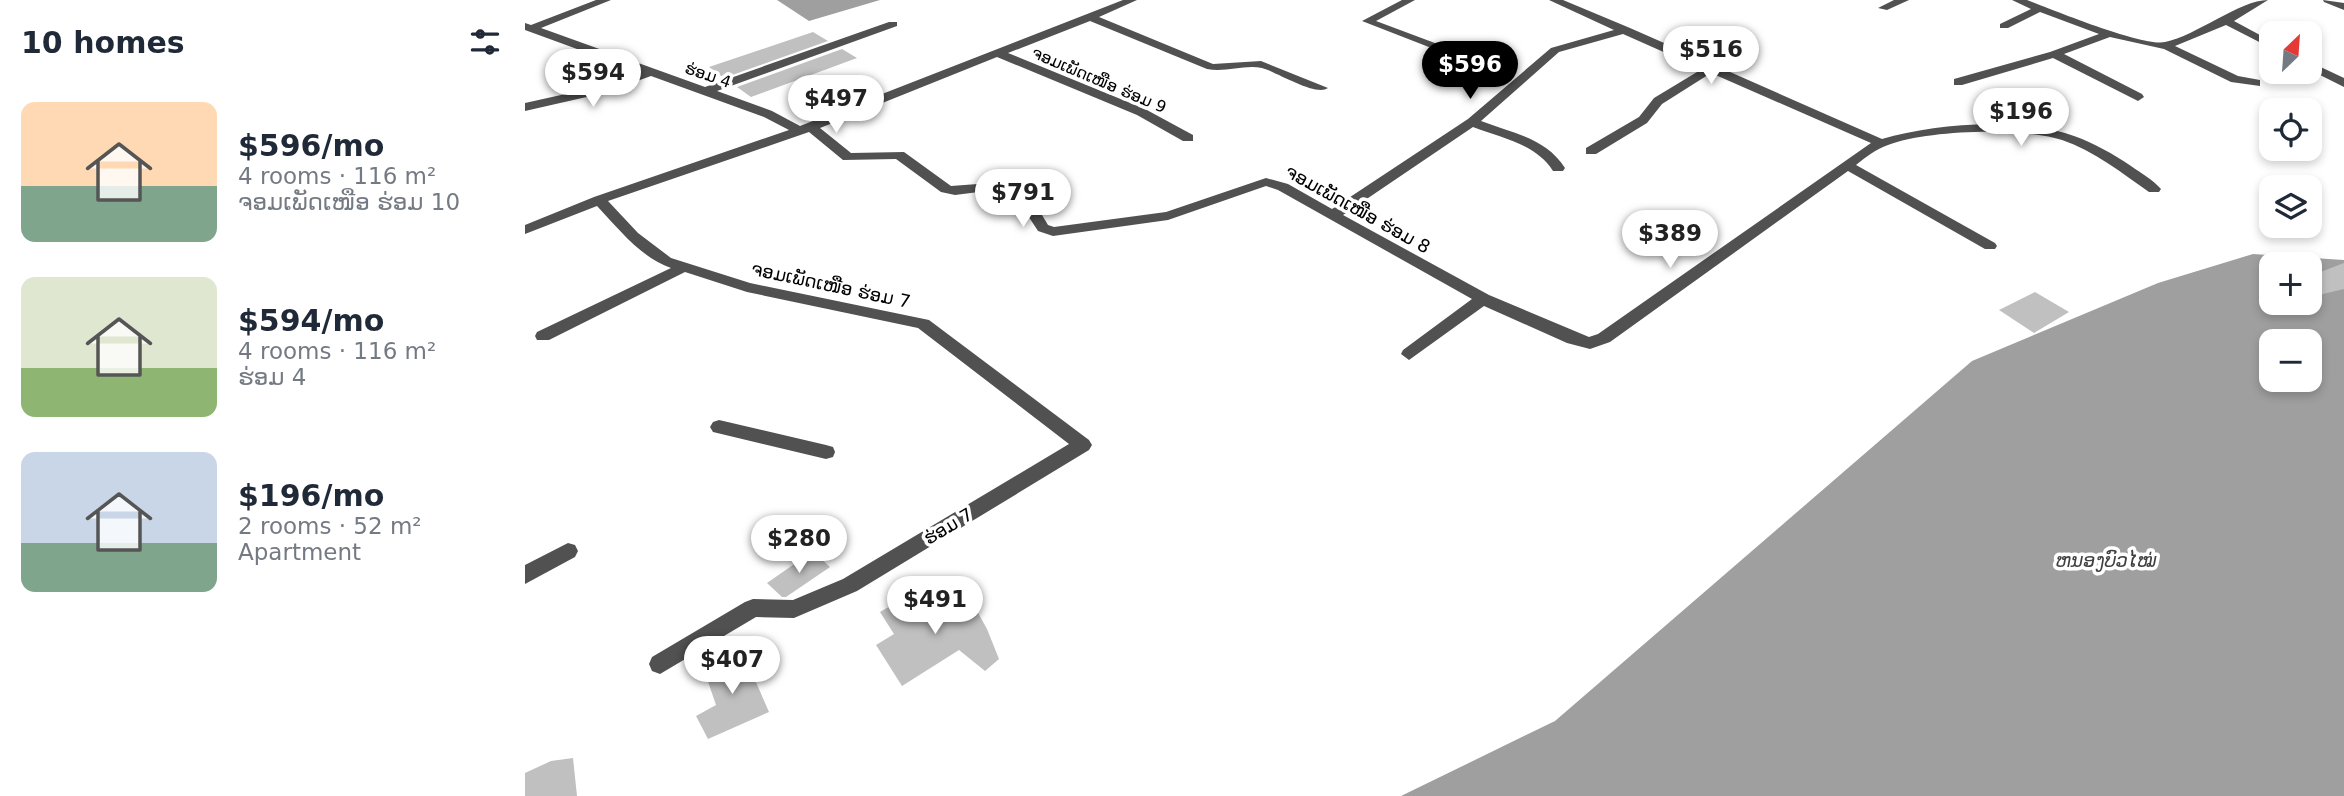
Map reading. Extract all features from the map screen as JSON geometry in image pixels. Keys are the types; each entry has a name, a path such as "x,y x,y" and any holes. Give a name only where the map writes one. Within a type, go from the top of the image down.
{"street":[{"path":"529,27 605,0"},
{"path":"525,230 599,200 805,129 1132,0"},
{"path":"1410,0 1367,21 1479,63"},
{"path":"1554,0 1881,143"},
{"path":"1883,8 1904,0"},
{"path":"2017,0 2109,34 2146,44 2166,46 2235,79 2256,83"},
{"path":"2166,46 2226,21 2263,0"},
{"path":"2328,0 2344,7"},
{"path":"2004,26 2040,8"},
{"path":"1088,16 1212,67 1261,64 1322,88"},
{"path":"2226,21 2259,39"},
{"path":"706,91 893,24"},
{"name":"ຮ່ອມ 4","path":"529,27 805,129"},
{"path":"1331,216 1472,122 1558,48 1626,30"},
{"path":"1958,82 2055,54 2109,34"},
{"name":"ຈອມເພັດເໜືອ ຮ່ອມ 9","path":"997,53 1140,112 1188,138"},
{"path":"2055,54 2138,97"},
{"path":"1591,151 1643,120 1658,101 1711,68"},
{"path":"2322,71 2344,83"},
{"path":"525,107 600,90 651,72"},
{"path":"1472,122 1536,146 1550,155 1558,168"},
{"name":"ຈອມເພັດເໜືອ ຮ່ອມ 8","path":"805,129 848,157 899,155 946,188 955,191 1013,184 1019,188 1043,228 1053,232 1168,216 1266,182 1283,187 1483,299 1573,339 1590,343 1604,338 1847,165"},
{"path":"1990,246 1847,165 1881,143 1912,134 2025,131 2056,134 2094,150 2154,189"},
{"name":"ຈອມເພັດເໜືອ ຮ່ອມ 7","path":"599,200 633,236 666,261 747,287 923,324 1083,446"},
{"path":"543,335 684,267"},
{"path":"1409,354 1483,299"},
{"path":"719,427 826,452"},
{"name":"ຮ່ອມ 7","path":"660,664 753,608 794,609 850,585 1083,446"},
{"path":"525,575 568,551"}],"water":[{"path":"777,0 880,0 809,21"},
{"name":"ຫນອງບົວໄໝ່","path":"2253,254 2259,254 2259,315 2322,315 2322,259 2344,260 2344,796 1401,796 1555,721 1972,361 2158,283"}],"building":[{"path":"813,32 828,41 724,78 709,67"},
{"path":"842,49 857,58 751,97 737,87"},
{"path":"2344,263 2344,289 2322,294 2322,271"},
{"path":"2035,292 2069,312 2034,333 1999,310"},
{"path":"813,551 830,567 786,597 782,597 767,583"},
{"path":"963,586 987,629 999,659 985,671 959,650 902,686 876,645 894,634 880,612 904,598 914,613"},
{"path":"742,650 769,712 708,739 696,716 716,705 704,670"},
{"path":"573,758 577,796 525,796 525,773 551,761"}]}
